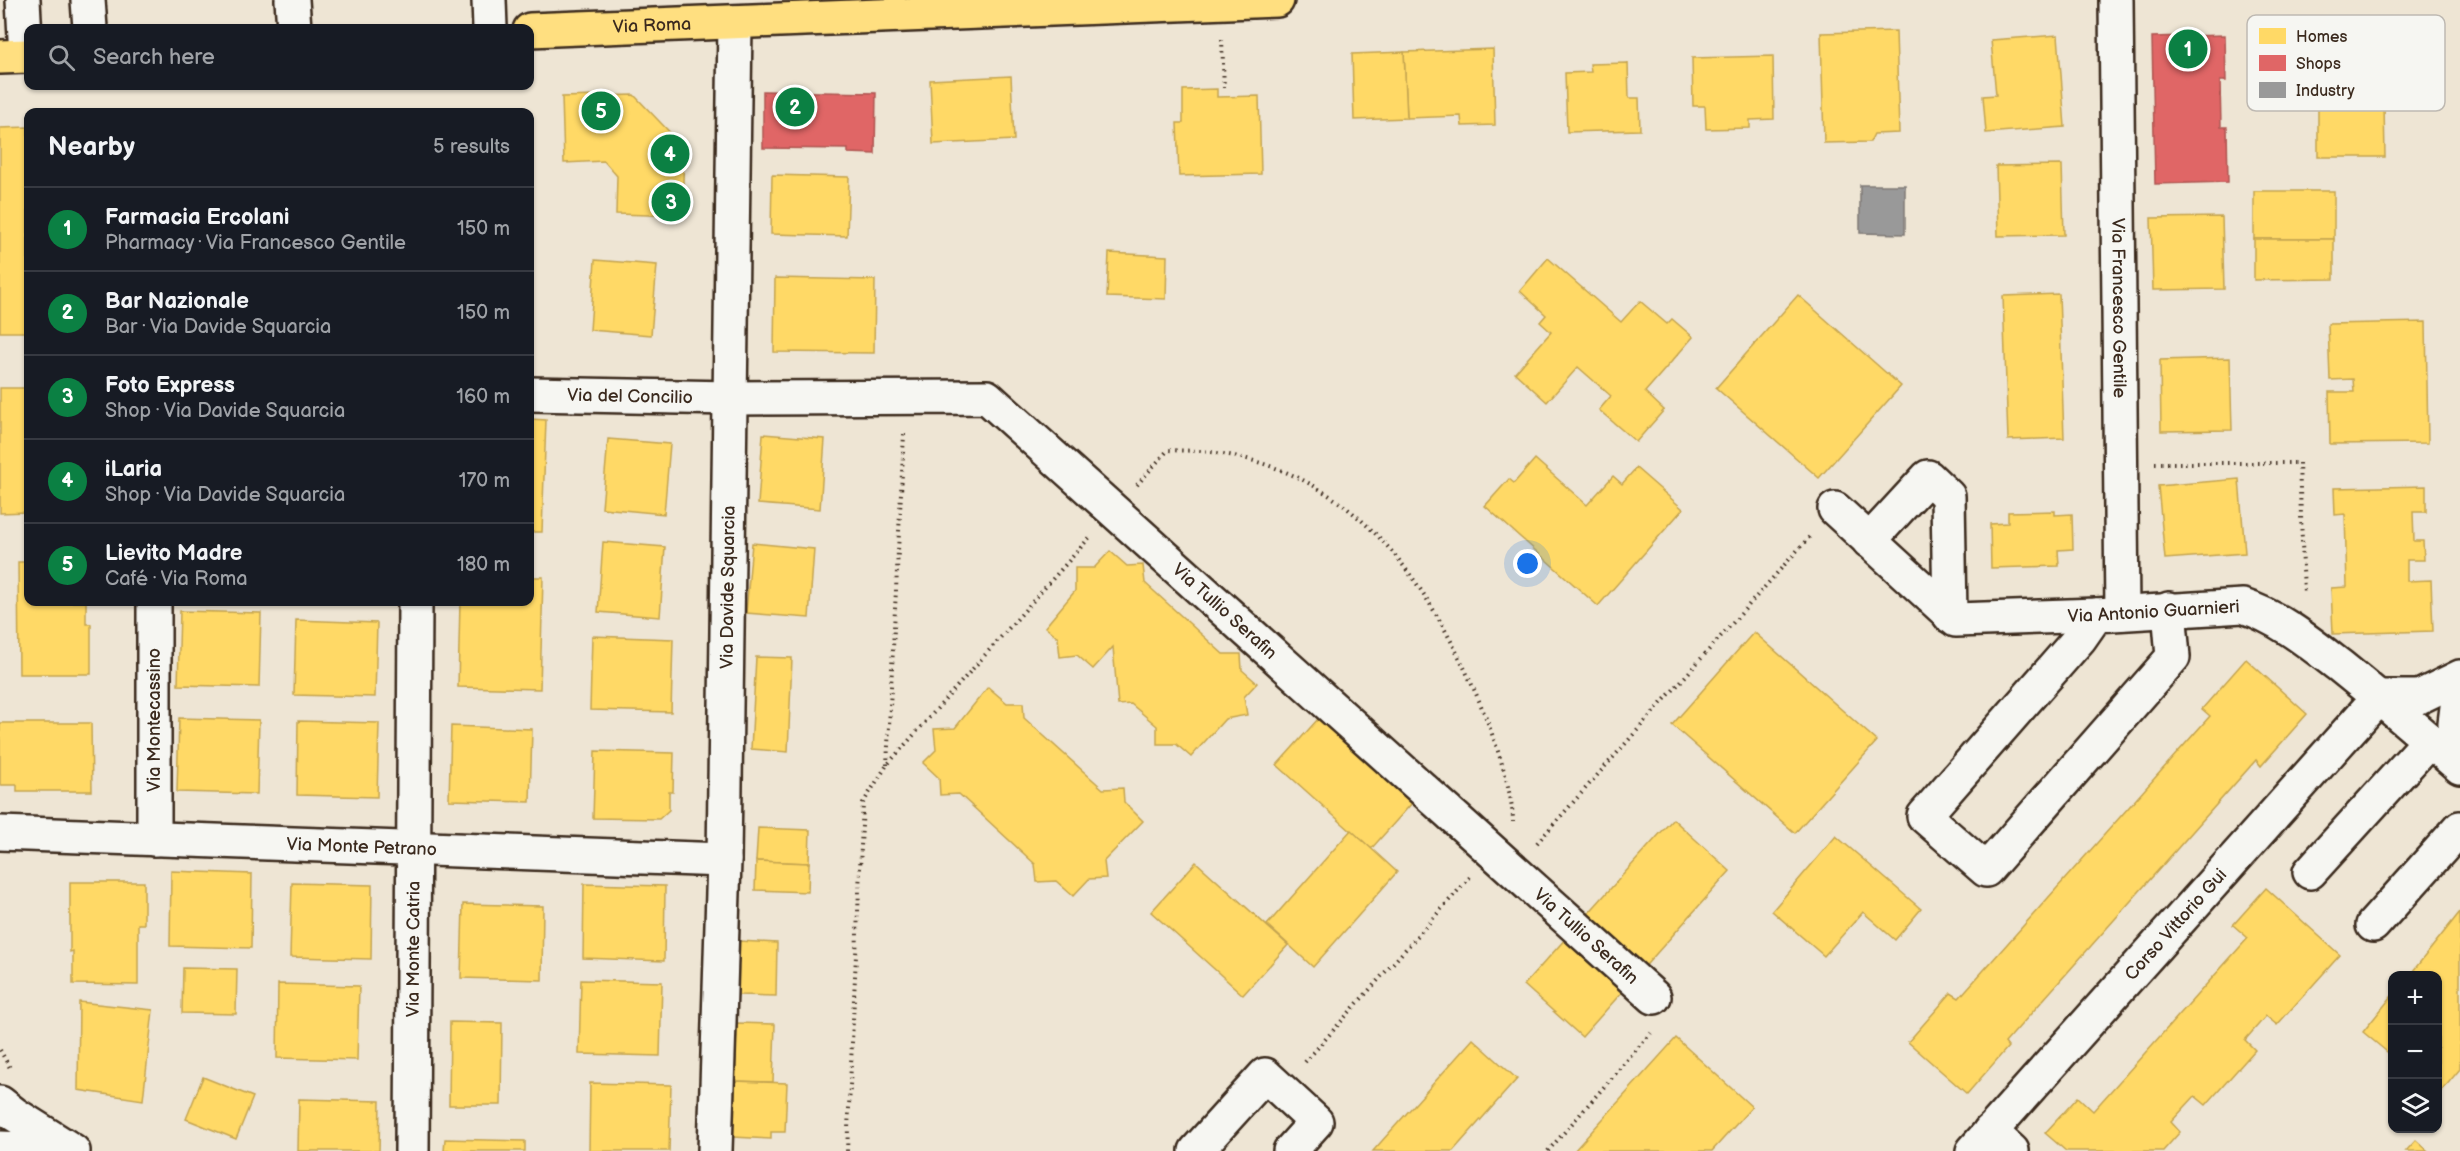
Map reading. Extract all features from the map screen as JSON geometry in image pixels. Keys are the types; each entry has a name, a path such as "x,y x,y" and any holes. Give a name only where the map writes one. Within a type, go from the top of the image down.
{"main road":[{"name":"Via Roma","path":"534,30 735,22 903,8 1276,0"}],"street":[{"path":"18,56 23,0"},
{"path":"88,0 90,24"},
{"path":"292,0 294,24"},
{"path":"489,0 490,24"},
{"name":"Via Francesco Gentile","path":"2109,614 2121,463 2116,0"},
{"name":"Via Davide Squarcia","path":"715,1151 724,860 735,22"},
{"name":"Via del Concilio","path":"534,394 730,398"},
{"name":"Via Tullio Serafin","path":"730,398 987,398 1502,861 1654,1013"},
{"path":"1869,541 1928,477 1948,496 1950,616"},
{"path":"1834,508 1950,616"},
{"name":"Via Montecassino","path":"154,606 154,839"},
{"name":"Via Monte Catria","path":"412,1151 415,606"},
{"name":"Via Antonio Guarnieri","path":"1950,616 1956,620 2243,606 2266,613 2307,640 2379,697 2460,767"},
{"path":"2109,614 2080,638 1924,816 1986,870 2173,657 2169,609"},
{"path":"2379,697 2419,697 2460,676"},
{"path":"2460,683 2455,723 2460,757"},
{"name":"Corso Vittorio Gui","path":"1992,1144 2379,697"},
{"path":"2310,872 2430,740"},
{"path":"2373,925 2460,828"},
{"name":"Via Monte Petrano","path":"0,833 724,860"},
{"path":"1196,1151 1264,1075 1316,1122 1290,1151"},
{"path":"0,1103 73,1151 0,1148"}],"path":[{"path":"1220,2 1224,88"},
{"path":"887,765 906,398"},
{"path":"847,1151 863,803 887,765 1167,450 1218,453 1269,466 1318,488 1353,511 1383,540 1418,584 1453,642 1479,701 1499,757 1513,814 1502,861"},
{"path":"2121,463 2299,463 2307,640"},
{"path":"1281,1090 1502,861 1834,508"},
{"path":"1548,1151 1654,1013"}],"building: Homes":[{"path":"1896,31 1899,133 1874,134 1870,142 1824,143 1821,33"},
{"path":"2058,35 2065,127 1986,133 1983,96 1996,95 1991,40"},
{"path":"1493,49 1495,125 1462,126 1461,116 1407,118 1404,52"},
{"path":"1404,52 1407,118 1354,120 1352,54"},
{"path":"1773,56 1774,119 1750,120 1750,128 1706,129 1705,106 1693,106 1692,58"},
{"path":"1628,63 1629,98 1639,98 1640,130 1567,132 1565,73 1591,72 1590,64"},
{"path":"1011,76 1014,140 933,144 930,80"},
{"path":"1217,89 1217,97 1259,96 1261,174 1179,176 1177,123 1183,123 1183,90"},
{"path":"634,95 684,147 682,216 616,214 617,176 604,161 564,163 562,97"},
{"path":"2318,111 2384,111 2385,157 2318,157"},
{"path":"24,127 24,332 0,332 0,128"},
{"path":"2062,165 2064,235 1998,236 1996,166"},
{"path":"772,175 849,177 847,236 771,234"},
{"path":"2254,191 2334,191 2334,239 2254,239"},
{"path":"2222,217 2224,289 2153,290 2151,218"},
{"path":"2254,239 2334,239 2334,279 2254,280"},
{"path":"1109,253 1167,256 1166,299 1107,297"},
{"path":"1548,258 1621,322 1640,301 1667,324 1672,319 1693,337 1645,392 1664,410 1636,442 1599,410 1611,396 1578,367 1547,402 1515,373 1551,332 1540,322 1546,315 1520,291"},
{"path":"595,260 657,265 651,335 590,330"},
{"path":"775,278 875,280 874,353 774,352"},
{"path":"2059,294 2064,438 2008,440 2003,296"},
{"path":"1798,295 1901,386 1819,478 1716,388"},
{"path":"2426,322 2428,443 2330,444 2329,392 2354,392 2353,379 2330,380 2328,324"},
{"path":"2230,358 2232,430 2161,431 2160,360"},
{"path":"0,388 24,388 24,512 0,513"},
{"path":"534,419 546,420 542,532 534,532"},
{"path":"763,434 825,439 820,509 758,504"},
{"path":"608,439 670,444 664,514 602,508"},
{"path":"1535,459 1587,505 1613,476 1622,484 1636,468 1683,509 1598,606 1485,506 1509,479 1514,483"},
{"path":"2239,479 2245,553 2165,559 2158,486"},
{"path":"2426,486 2426,512 2413,512 2414,541 2423,541 2424,560 2407,560 2407,581 2431,580 2433,631 2333,634 2331,588 2347,587 2345,514 2335,515 2334,488"},
{"path":"2055,511 2055,515 2072,514 2073,549 2058,550 2059,566 1991,568 1990,524 2008,523 2008,512"},
{"path":"603,542 665,547 660,617 598,612"},
{"path":"752,543 814,549 809,618 746,613"},
{"path":"1110,551 1127,566 1143,565 1145,583 1223,654 1241,654 1242,670 1257,683 1244,697 1247,715 1225,719 1191,757 1176,744 1157,744 1157,726 1131,704 1118,705 1113,647 1093,669 1077,655 1060,657 1058,638 1045,627 1075,591 1075,568 1094,568"},
{"path":"18,562 24,562 24,606 86,606 86,624 91,624 91,674 19,674"},
{"path":"534,577 543,577 540,689 458,687 460,606 534,606"},
{"path":"180,611 261,613 259,687 178,685"},
{"path":"296,620 377,623 375,697 294,695"},
{"path":"1754,632 1877,741 1795,833 1672,725"},
{"path":"592,636 673,639 671,712 590,710"},
{"path":"756,657 792,658 788,752 751,749"},
{"path":"2246,659 2307,714 2261,766 2256,760 2005,1043 2008,1047 1967,1094 1908,1042 1951,993 1959,998 2210,716 2202,709"},
{"path":"988,687 1007,703 1023,703 1024,718 1103,789 1123,788 1124,802 1143,821 1104,861 1106,878 1089,879 1073,896 1056,881 1037,882 1035,864 959,794 940,795 939,778 923,763 936,750 934,729 955,728"},
{"path":"179,718 259,720 257,794 177,792"},
{"path":"1318,719 1413,802 1371,849 1277,765"},
{"path":"298,721 379,723 377,797 297,795"},
{"path":"0,723 91,723 92,791 17,791 17,785 0,785"},
{"path":"451,726 532,729 530,802 449,800"},
{"path":"595,751 674,753 673,792 669,792 669,810 659,819 593,818"},
{"path":"1673,819 1730,871 1582,1037 1524,985"},
{"path":"758,828 810,830 809,863 756,861"},
{"path":"1351,830 1397,872 1313,967 1267,925"},
{"path":"1836,836 1921,909 1895,940 1863,912 1824,956 1772,911"},
{"path":"756,861 809,863 808,892 755,890"},
{"path":"1196,862 1288,945 1243,995 1151,912"},
{"path":"171,871 252,874 251,948 170,946"},
{"path":"70,882 144,882 144,924 138,924 138,985 73,984 73,951 70,952"},
{"path":"292,883 372,885 371,959 290,957"},
{"path":"584,884 665,886 664,961 583,958"},
{"path":"2266,888 2340,955 2277,1025 2266,1016 2245,1040 2255,1050 2206,1105 2195,1096 2171,1122 2180,1132 2163,1151 2066,1151 2045,1133 2078,1097 2093,1111 2248,938 2233,925"},
{"path":"463,904 543,906 542,980 461,978"},
{"path":"2460,912 2460,1069 2442,1090 2442,971 2413,971"},
{"path":"739,941 777,943 776,996 737,995"},
{"path":"183,968 237,969 236,1014 182,1013"},
{"path":"581,980 662,982 660,1056 579,1054"},
{"path":"278,984 359,986 357,1060 277,1058"},
{"path":"2388,1001 2388,1053 2363,1032"},
{"path":"79,1002 153,1010 143,1100 78,1090"},
{"path":"450,1022 502,1023 501,1105 449,1105"},
{"path":"737,1023 775,1024 773,1082 735,1081"},
{"path":"1676,1038 1752,1107 1712,1151 1574,1151"},
{"path":"1473,1039 1517,1079 1453,1151 1373,1151"},
{"path":"203,1077 253,1097 236,1139 186,1119"},
{"path":"735,1081 787,1083 785,1132 771,1132 771,1139 733,1137"},
{"path":"590,1083 671,1085 669,1151 589,1151"},
{"path":"299,1099 380,1101 379,1151 298,1151"},
{"path":"445,1139 525,1141 525,1151 444,1151"},
{"path":"2416,1140 2428,1151 2406,1151"}],"building: Shops":[{"path":"2225,35 2226,81 2220,81 2221,127 2227,127 2228,182 2155,184 2152,37"},
{"path":"763,91 876,93 875,154 848,153 848,149 763,148"}],"building: Industry":[{"path":"1860,185 1905,185 1905,234 1860,233"}],"place":[{"name":"Farmacia Ercolani","path":"2188,49"},
{"name":"Bar Nazionale","path":"795,107"},
{"name":"Lievito Madre","path":"601,111"},
{"name":"iLaria","path":"670,154"},
{"name":"Foto Express","path":"671,202"}]}
